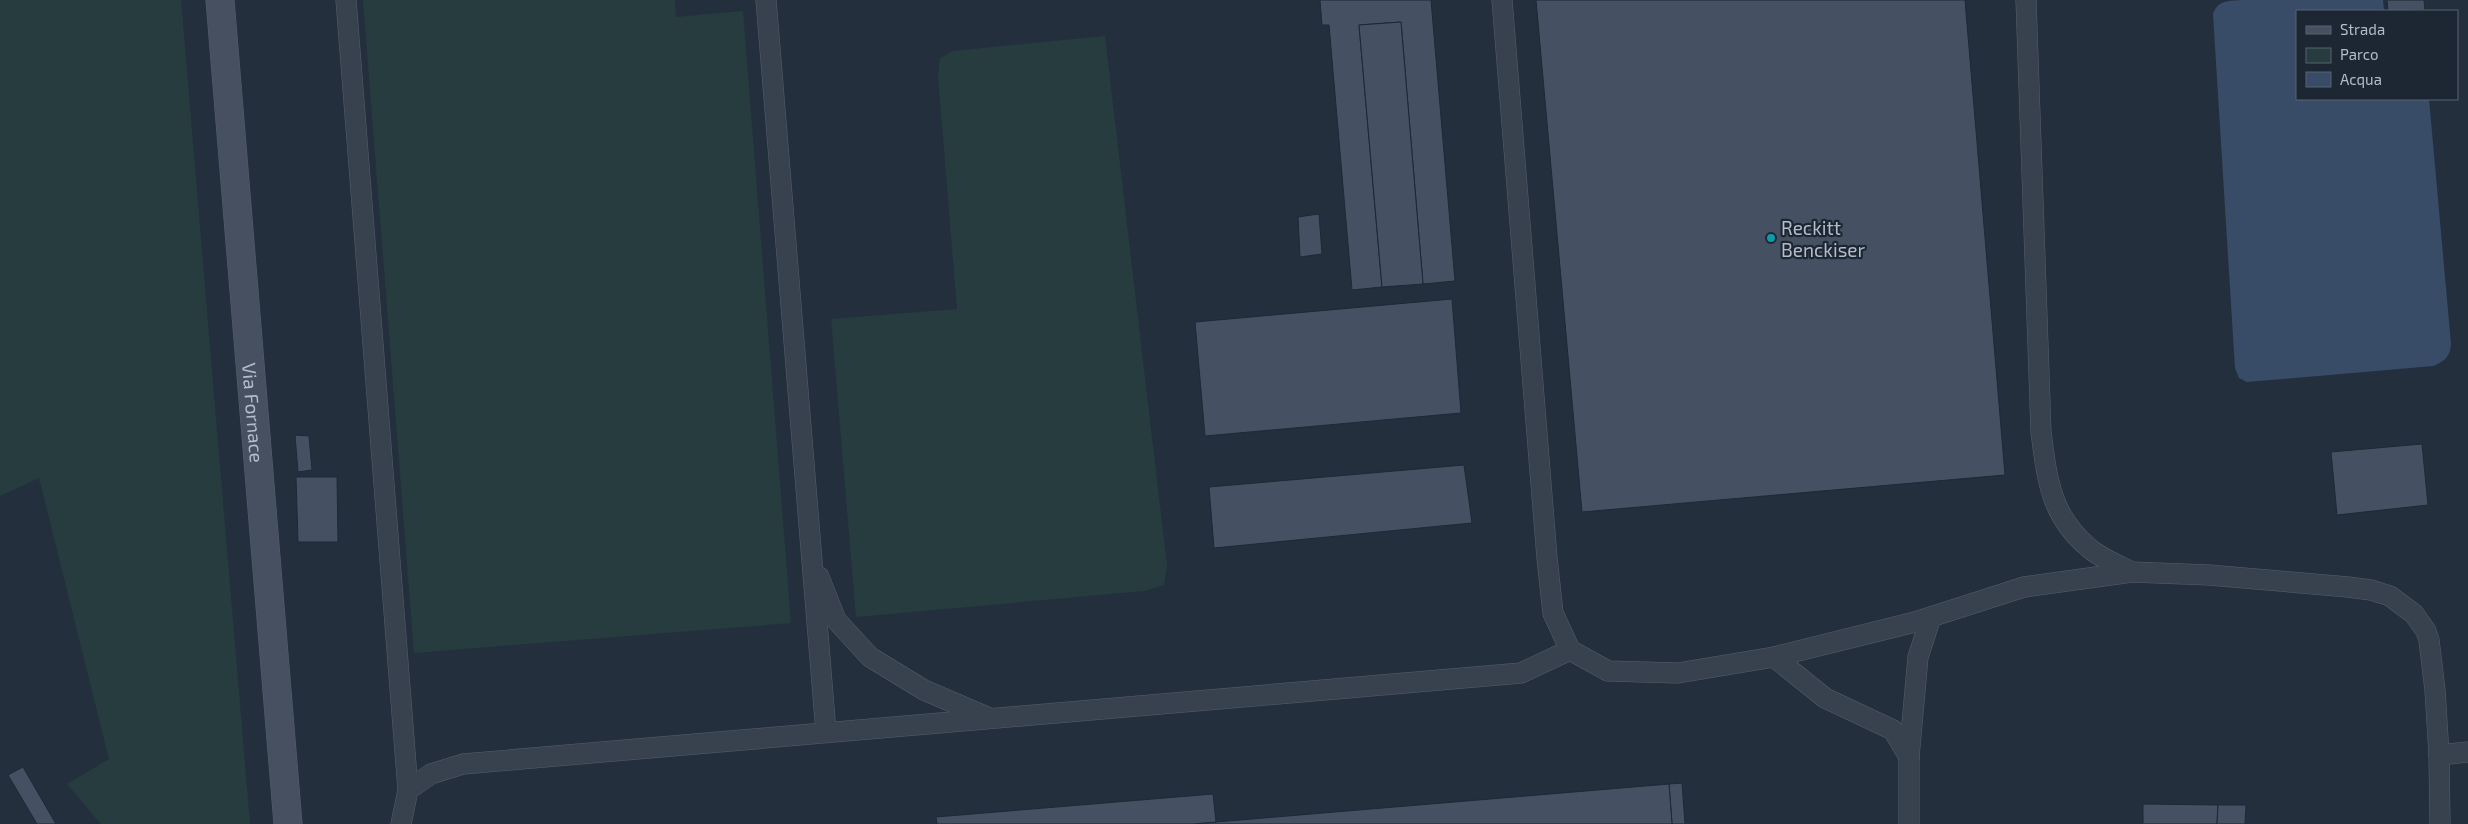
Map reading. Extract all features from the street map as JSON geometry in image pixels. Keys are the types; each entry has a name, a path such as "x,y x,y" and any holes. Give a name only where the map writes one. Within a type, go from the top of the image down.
{"street":[{"name":"Via Fornace","path":"220,0 288,824"}],"lane":[{"path":"346,0 408,790 401,824"},
{"path":"766,0 826,732"},
{"path":"1502,0 1547,558 1553,613 1570,650 1608,671 1678,673 1774,658 1931,617 2024,587 2132,572 2209,575 2371,590 2390,596 2414,614 2429,640 2439,755 2440,824"},
{"path":"2026,0 2041,432 2047,481 2063,521 2089,548 2132,572"},
{"path":"811,556 836,620 870,657 924,690 989,718"},
{"path":"1909,824 1909,757 1918,658 1931,617"},
{"path":"408,790 431,774 464,764 1521,673 1570,650"},
{"path":"1774,658 1825,698 1893,730 1909,757"},
{"path":"2439,755 2468,752"}],"green space":[{"path":"0,0 181,0 250,824 101,824 67,784 109,759 39,478 0,496"},
{"path":"363,0 675,0 676,17 743,11 791,623 414,653"},
{"path":"1105,36 1167,566 1164,585 1144,591 856,617 831,319 957,309 938,76 940,58 953,51"}],"water":[{"path":"2383,0 2384,10 2296,10 2296,100 2429,100 2451,344 2448,355 2441,362 2433,366 2247,382 2239,378 2235,368 2213,14 2218,6 2228,1"}],"building":[{"path":"1320,0 1431,0 1455,281 1423,284 1401,22 1359,25 1382,287 1352,290 1329,25 1322,25"},
{"name":"Reckitt Benckiser","path":"1536,0 1965,0 2005,475 1582,512"},
{"path":"2387,0 2424,0 2425,10 2388,10"},
{"path":"1401,22 1423,284 1382,287 1359,25"},
{"path":"1319,214 1322,254 1300,257 1298,217"},
{"path":"1452,299 1461,413 1205,436 1195,322"},
{"path":"295,435 309,436 312,470 298,472"},
{"path":"2422,444 2428,505 2337,515 2331,452"},
{"path":"1464,465 1472,523 1214,548 1209,487"},
{"path":"296,477 337,477 338,542 298,542"},
{"path":"23,767 56,824 37,824 8,775"},
{"path":"1682,783 1685,824 1672,824 1669,784"},
{"path":"1669,784 1672,824 1193,824 1216,822"},
{"path":"1213,794 1216,822 1193,824 937,824 936,817"},
{"path":"2143,804 2218,805 2217,824 2143,824"},
{"path":"2218,805 2246,805 2245,824 2217,824"}],"place":[{"name":"Reckitt Benckiser","path":"1771,238"}]}
